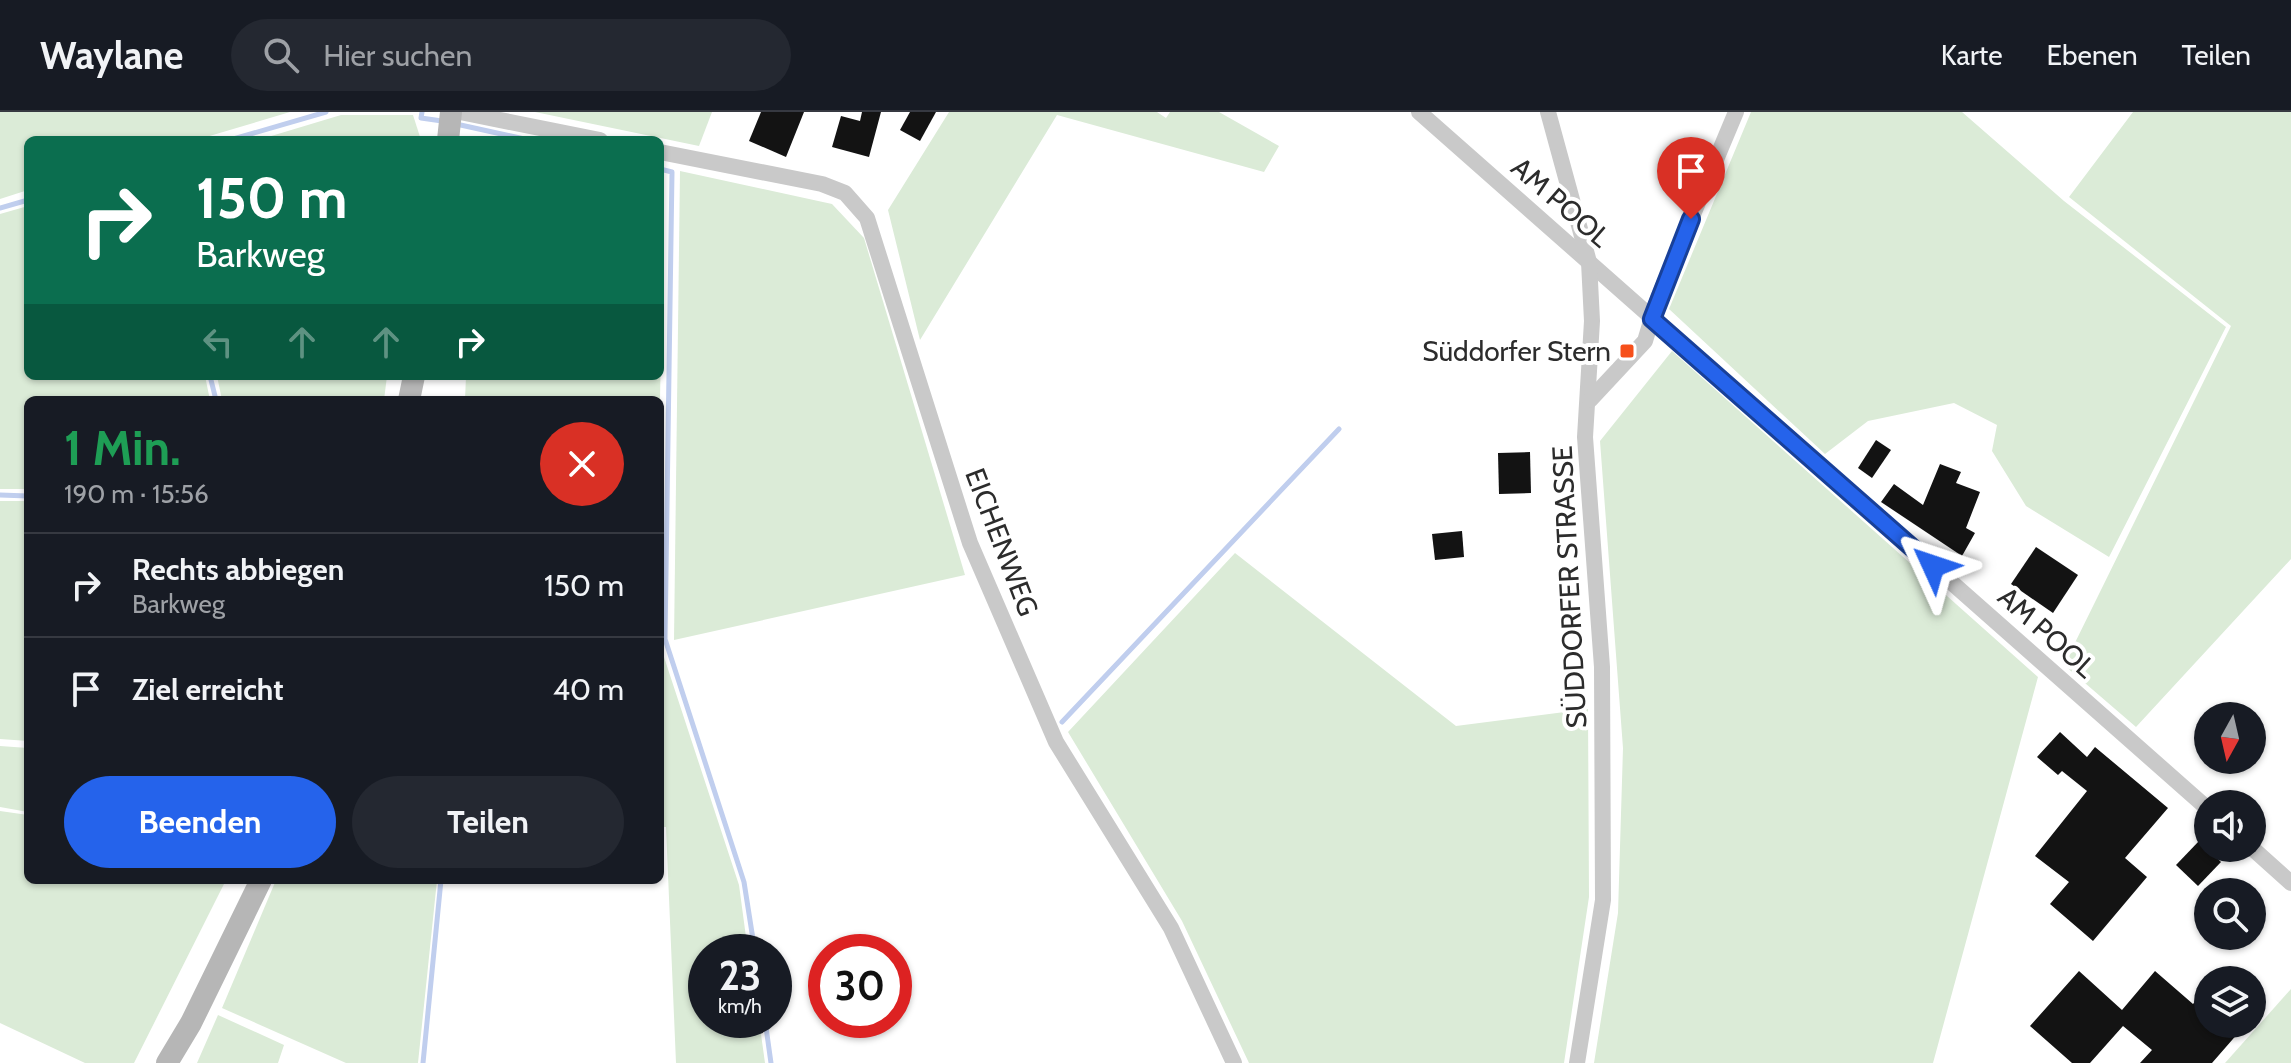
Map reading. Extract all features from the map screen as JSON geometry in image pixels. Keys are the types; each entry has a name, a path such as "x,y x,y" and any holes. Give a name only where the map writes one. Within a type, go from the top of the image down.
{"main road":[{"path":"167,1063 191,1023 259,884"}],"street":[{"name":"AM POOL","path":"1419,112 2194,797"},
{"name":"SÜDDORFER STRASSE","path":"1548,112 1589,262 1592,321 1590,400 1585,437 1587,500 1602,667 1603,900 1577,1063"},
{"path":"1590,400 1645,341 1658,298 1736,112"},
{"path":"452,122 567,136"},
{"name":"EICHENWEG","path":"664,153 822,184 845,193 867,218 970,543 1056,742 1171,928 1234,1063"},
{"path":"2266,861 2291,883"}],"green space":[{"path":"0,112 290,112 209,136 24,136 24,191 0,199"},
{"path":"535,112 712,112 699,146 664,139 664,136 651,136"},
{"path":"949,112 1157,112 1166,118 1170,112 1219,112 1279,146 1264,172 1057,115 920,340 888,210"},
{"path":"1751,112 1962,112 2064,201 2226,327 2109,557 2026,506 1992,451 1997,425 1954,403 1868,421 1825,454 1669,309"},
{"path":"2133,112 2291,112 2291,559 2136,727 2064,665 2231,326 2069,197"},
{"path":"341,115 413,115 420,136 271,136"},
{"path":"680,171 832,204 864,238 965,575 674,640"},
{"path":"24,207 24,380 206,380 209,396 24,396 24,489 0,489 0,214"},
{"path":"1672,351 2038,677 1933,1063 1594,1063 1618,913 1623,748 1600,441"},
{"path":"218,380 386,380 384,396 221,396"},
{"path":"466,380 660,380 660,396 465,396"},
{"path":"0,501 24,501 24,741 0,739"},
{"path":"1235,553 1456,726 1588,709 1589,897 1564,1063 1249,1063 1182,921 1068,732"},
{"path":"664,657 739,885 746,934 688,934 688,1038 762,1038 765,1063 676,1063 664,827"},
{"path":"0,746 24,748 24,811 0,807"},
{"path":"0,811 24,814 24,884 224,884 134,1063 85,1063 0,1023"},
{"path":"274,884 437,884 418,1063 346,1063 222,1008"},
{"path":"2291,989 2291,1063 2225,1063 2247,1038 2266,1038 2266,1017"},
{"path":"218,1015 284,1045 278,1063 197,1063"}],"building":[{"path":"761,112 804,112 786,157 749,141"},
{"path":"862,112 881,112 869,157 832,147 841,116 860,121"},
{"path":"910,112 936,112 920,141 900,130"},
{"path":"1876,440 1891,450 1872,478 1858,468"},
{"path":"1530,452 1531,493 1499,494 1498,453"},
{"path":"1940,464 1961,472 1956,483 1980,492 1966,528 1975,533 1962,556 1881,502 1894,484 1923,505"},
{"path":"1462,531 1464,557 1435,560 1432,534"},
{"path":"2036,547 2078,575 2053,613 2011,584"},
{"path":"2060,732 2087,757 2095,747 2168,808 2125,858 2147,877 2093,941 2050,904 2069,882 2035,856 2087,791 2062,771 2058,775 2037,757"},
{"path":"2194,846 2194,862 2221,862 2206,878 2194,878 2194,882 2176,865"},
{"path":"2079,971 2122,1010 2155,971 2194,1003 2194,1038 2234,1038 2212,1063 2140,1063 2152,1050 2123,1026 2090,1063 2072,1063 2030,1026"}],"waterway":[{"path":"244,136 326,112"},
{"path":"422,112 421,118 442,121"},
{"path":"456,124 511,136"},
{"path":"664,170 672,172 665,639 744,882 752,934"},
{"path":"0,208 24,201"},
{"path":"211,380 215,396"},
{"path":"1062,722 1339,429"},
{"path":"0,495 24,496"},
{"path":"423,1063 441,884"},
{"path":"768,1038 771,1063"}],"place":[{"name":"Süddorfer Stern","path":"1627,351"}],"route":[{"path":"1691,219 1652,319 1933,566"}]}
